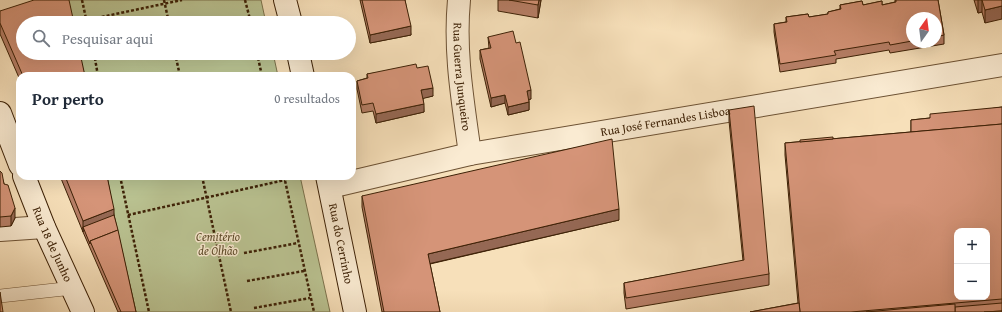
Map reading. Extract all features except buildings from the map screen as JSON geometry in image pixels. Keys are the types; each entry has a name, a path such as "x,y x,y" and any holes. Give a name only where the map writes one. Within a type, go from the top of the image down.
{"street":[{"path":"285,0 289,16"},
{"name":"Rua Guerra Junqueiro","path":"459,0 456,25 457,59 470,154"},
{"path":"300,60 302,72"},
{"name":"Rua José Fernandes Lisboa","path":"356,177 470,154 1002,65"},
{"path":"0,113 16,155"},
{"name":"Rua 18 de Junho","path":"26,180 44,227 83,312"},
{"name":"Rua José Fernandes Lisboa","path":"329,182 339,180"},
{"name":"Rua do Cerrinho","path":"329,182 355,312"},
{"path":"0,230 44,227"}],"lane":[{"path":"0,296 73,288"}],"path":[{"path":"82,0 86,16"},
{"path":"164,0 168,16"},
{"path":"113,16 182,0"},
{"path":"245,0 249,16"},
{"path":"95,60 97,72"},
{"path":"177,60 179,72"},
{"path":"259,60 261,72"},
{"path":"121,180 149,312"},
{"path":"203,180 231,312"},
{"path":"128,214 285,180 314,312"},
{"path":"244,253 298,243"},
{"path":"247,281 304,271"},
{"path":"254,308 310,298"}],"green space":[{"path":"66,0 261,0 264,16 69,16"},
{"path":"80,60 275,60 277,72 82,72"},
{"name":"Cemitério de Olhão","path":"106,180 301,180 330,312 135,312"}]}
